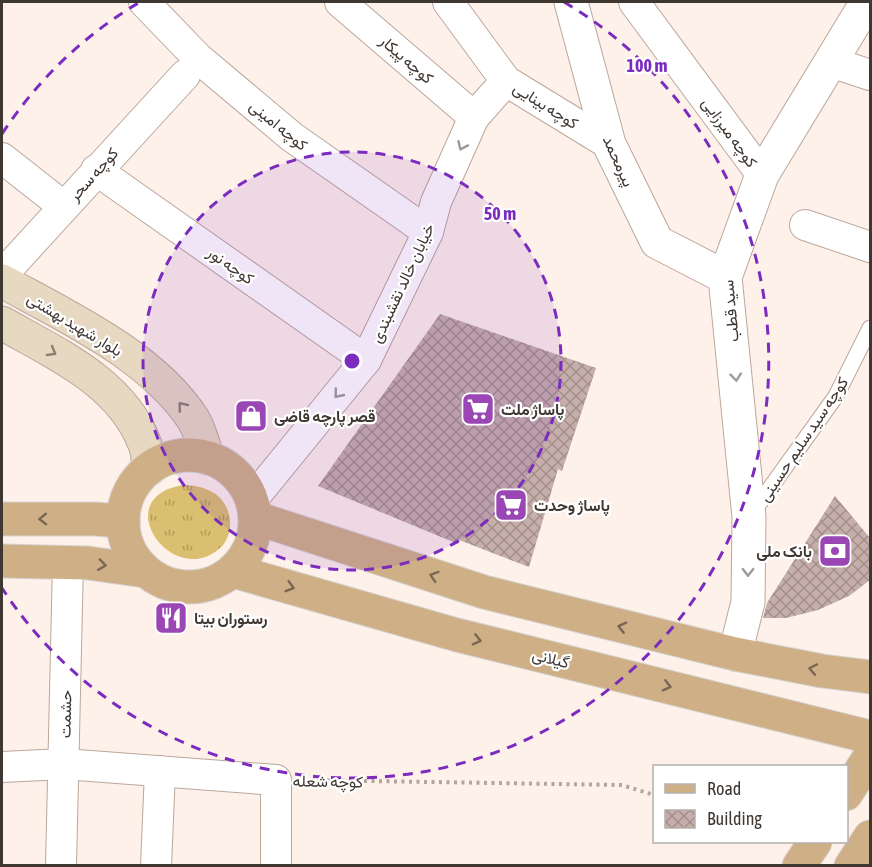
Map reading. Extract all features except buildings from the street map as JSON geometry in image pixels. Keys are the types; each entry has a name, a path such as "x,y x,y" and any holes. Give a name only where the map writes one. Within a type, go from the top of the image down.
{"main road":[{"name":"بلوار شهید بهشتی","path":"2,281 94,332 153,376 194,420 208,458"},
{"path":"2,323 78,367 109,391 145,443 149,469"},
{"path":"177,456 208,458 225,465 240,478 254,509 251,547 233,571 208,585 189,588 162,582 145,571 129,549 123,521 129,492 149,469 177,456"},
{"path":"254,509 484,592 735,654 822,671 870,677"},
{"path":"2,519 123,521"},
{"path":"2,561 68,563 145,571"},
{"name":"گیلانی","path":"233,571 457,635 870,737"},
{"path":"848,791 870,756"},
{"path":"851,866 870,837"},
{"path":"799,866 814,843"}],"street":[{"name":"کوچه امینی","path":"144,2 198,58 292,137 428,232"},
{"name":"کوچه پیکار","path":"340,2 474,117"},
{"name":"کوچه بینایی","path":"448,2 506,81 609,144"},
{"name":"کوچه میرزایی","path":"634,2 762,175"},
{"name":"سید قطب","path":"735,654 748,602 749,517 725,278 762,175 867,2"},
{"name":"پیرمحمد","path":"579,8 609,144 657,242 725,278"},
{"path":"831,62 870,75"},
{"name":"کوچه سحر","path":"2,275 185,75"},
{"name":"خیابان خالد نقشبندی","path":"254,509 366,360 428,232 436,202 474,117 506,81"},
{"path":"2,158 63,206"},
{"name":"کوچه نور","path":"96,170 366,360"},
{"path":"805,225 870,247"},
{"name":"حشمت","path":"61,866 68,563"},
{"name":"کوچه شعله","path":"2,767 64,764 276,780"},
{"path":"156,866 160,771"},
{"path":"276,780 276,866"}],"lane":[{"name":"کوچه سید سلیم حسینی","path":"749,517 836,396 870,328"}],"path":[{"name":"کوچه شعله","path":"276,780 622,785 653,795"}],"green space":[{"path":"183,485 199,487 214,493 225,505 230,520 228,536 224,543 219,549 201,558 183,558 167,550 155,537 149,522 150,506 161,493"}],"place":[{"name":"پاساژ ملت","path":"478,409"},
{"name":"قصر پارچه قاضی","path":"251,416"},
{"name":"پاساژ وحدت","path":"511,505"},
{"name":"بانک ملی","path":"835,551"},
{"name":"رستوران بیتا","path":"171,618"}]}
